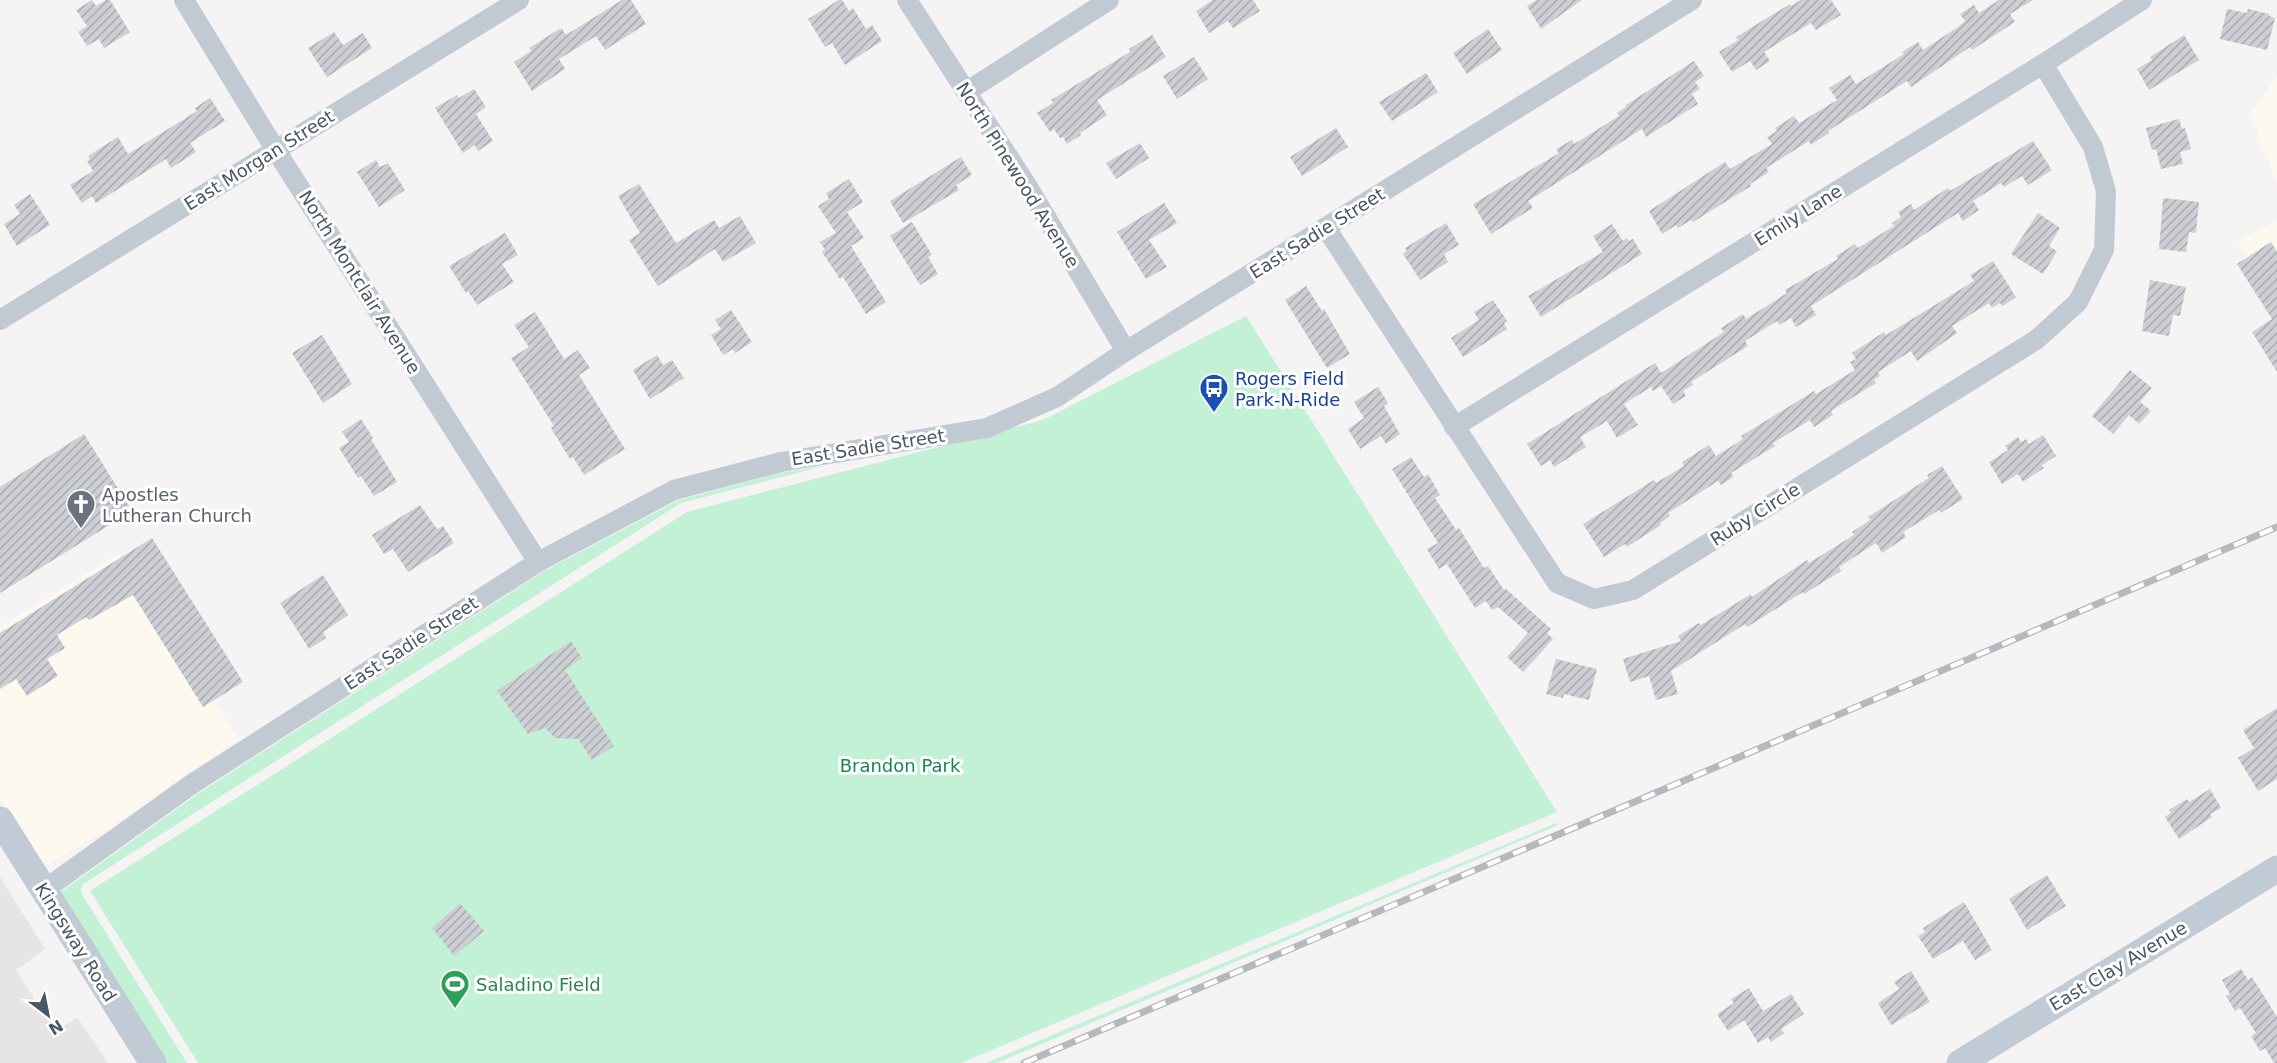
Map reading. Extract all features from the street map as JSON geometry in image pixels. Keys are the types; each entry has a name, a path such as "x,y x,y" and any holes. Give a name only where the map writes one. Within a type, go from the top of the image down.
{"street":[{"name":"North Montclair Avenue","path":"184,0 275,149 538,562"},
{"name":"East Morgan Street","path":"0,320 519,0"},
{"name":"North Pinewood Avenue","path":"907,0 1028,187 1126,351"},
{"path":"966,92 1109,0"},
{"name":"East Sadie Street","path":"44,890 192,784 538,562 674,490 781,462 987,428 1056,397 1126,351 1692,0"},
{"name":"Emily Lane","path":"1454,427 2043,64 2142,0"},
{"name":"Ruby Circle","path":"1326,228 1557,583 1594,599 1633,590 2036,340 2078,302 2104,250 2106,191 2093,147 2043,64"},
{"name":"Kingsway Road","path":"0,820 153,1063"},
{"name":"East Clay Avenue","path":"1960,1063 2277,869"}],"shaded area":[{"path":"2277,75 2277,184 2250,115"},
{"path":"2277,220 2277,313 2238,241"},
{"path":"118,554 239,739 98,835 42,868 0,801 0,627"},
{"path":"0,877 45,949 16,970 55,1032 77,1017 108,1063 0,1063"}],"green space":[{"name":"Brandon Park","path":"1246,316 1557,812 961,1063 198,1063 90,891 687,512 1043,420"},
{"path":"824,466 681,503 83,884 81,890 83,896 187,1063 165,1063 58,894 199,793 544,571 679,500 784,472"},
{"path":"1556,823 1558,825 997,1063 986,1063"}],"building":[{"path":"92,0 96,6 110,0 130,32 104,48 99,39 87,46 78,32 87,26 76,10"},
{"path":"622,0 631,0 646,24 605,50 596,36 559,59 565,69 532,91 514,62 531,51 529,48 561,28 566,35"},
{"path":"842,0 849,11 853,8 866,29 872,25 882,41 845,65 832,43 825,47 808,19"},
{"path":"1213,0 1253,0 1260,11 1233,28 1228,21 1209,33 1196,11"},
{"path":"1537,0 1582,0 1541,29 1527,6"},
{"path":"1801,0 1831,0 1841,15 1816,30 1811,23 1764,52 1770,61 1756,70 1750,61 1732,72 1719,52 1738,40 1736,37 1790,4 1791,6"},
{"path":"1999,0 2033,0 2010,14 2015,22 1972,50 1970,47 1911,87 1907,81 1828,131 1829,133 1811,145 1809,141 1766,168 1769,172 1750,184 1751,186 1693,222 1691,220 1678,228 1676,225 1662,234 1649,211 1725,162 1730,169 1772,144 1767,137 1777,131 1775,128 1794,116 1799,123 1837,100 1829,88 1850,75 1856,84 1904,54 1902,52 1918,42 1923,50 1958,27 1965,21 1960,14 1974,5 1979,13"},
{"path":"2227,9 2247,13 2248,9 2269,14 2275,18 2267,50 2220,39"},
{"path":"1488,29 1502,50 1467,74 1453,53"},
{"path":"334,32 343,45 363,33 372,48 327,77 308,48"},
{"path":"1152,35 1166,57 1097,100 1107,115 1067,144 1054,129 1050,132 1037,113 1053,103 1051,100 1130,52 1129,49"},
{"path":"2184,35 2199,60 2149,90 2137,69 2152,60 2150,57"},
{"path":"1194,57 1208,79 1177,99 1163,76"},
{"path":"1694,61 1704,76 1695,82 1700,89 1692,94 1698,104 1646,137 1642,129 1528,201 1533,208 1491,234 1473,204 1559,153 1556,149 1572,140 1574,144 1619,116 1617,113 1626,105"},
{"path":"1426,73 1438,92 1392,121 1379,102"},
{"path":"474,89 486,107 476,114 493,141 478,151 475,145 463,153 435,108 457,95 459,98"},
{"path":"210,98 225,121 190,143 196,152 171,168 166,159 96,203 92,196 82,203 70,185 93,171 87,161 90,159 88,156 118,137 128,154 197,111 195,108"},
{"path":"2179,119 2182,129 2185,128 2191,149 2180,152 2183,164 2161,169 2156,149 2152,150 2146,128"},
{"path":"1336,128 1348,147 1302,176 1290,157"},
{"path":"2033,141 2052,170 2028,185 2022,176 2004,187 2001,183 1973,201 1979,210 1963,221 1958,213 1811,306 1816,315 1796,327 1791,318 1779,325 1777,321 1745,341 1748,346 1691,382 1693,385 1683,391 1686,396 1673,404 1661,386 1653,391 1651,387 1624,404 1638,425 1617,438 1607,421 1580,437 1586,447 1554,467 1550,460 1541,466 1527,444 1655,363 1661,373 1724,332 1721,328 1743,314 1746,319 1787,293 1785,290 1838,259 1836,256 1855,244 1858,248 1894,226 1892,223 1901,217 1898,212 1911,204 1914,210 1948,188 1950,191"},
{"path":"1140,143 1149,158 1116,179 1106,163"},
{"path":"961,157 972,175 956,185 959,190 903,223 890,201"},
{"path":"376,160 380,167 388,163 405,190 379,207 357,172"},
{"path":"849,179 863,202 847,212 864,238 851,246 886,302 866,314 843,277 840,279 822,252 825,250 820,242 836,233 818,206 829,199 826,193"},
{"path":"639,184 676,243 714,220 719,228 740,216 756,243 723,262 715,249 658,286 629,240 640,233 618,196"},
{"path":"30,194 50,225 17,246 4,224 20,214 14,205"},
{"path":"2163,198 2199,202 2196,233 2189,232 2186,252 2159,249"},
{"path":"1164,203 1177,223 1149,240 1167,267 1146,279 1117,232"},
{"path":"2038,213 2060,228 2049,246 2057,251 2043,274 2011,254"},
{"path":"912,222 932,255 928,257 938,274 920,285 890,236"},
{"path":"1446,223 1459,245 1444,254 1448,262 1420,280 1403,254 1407,251 1405,248"},
{"path":"1612,224 1623,241 1627,238 1629,241 1633,239 1642,254 1541,317 1528,296 1603,252 1593,236"},
{"path":"505,233 518,255 502,264 514,282 477,305 468,291 466,293 449,266"},
{"path":"2271,242 2277,252 2277,372 2252,332 2272,319 2237,264"},
{"path":"1993,261 2016,297 2003,306 2000,303 1992,308 1989,303 1952,326 1957,333 1917,361 1911,351 1878,372 1880,376 1874,380 1876,383 1831,411 1833,415 1814,427 1810,420 1773,443 1775,446 1731,473 1733,477 1721,485 1718,481 1668,513 1670,516 1660,523 1661,525 1627,547 1625,544 1604,557 1583,524 1654,480 1656,483 1684,466 1682,462 1709,445 1716,456 1743,439 1741,436 1814,391 1816,394 1855,370 1850,362 1856,359 1852,353 1884,332 1886,335 1974,281 1970,275"},
{"path":"2150,280 2186,287 2180,316 2173,315 2169,336 2142,331"},
{"path":"1306,286 1322,311 1324,309 1350,354 1327,368 1285,300"},
{"path":"1493,300 1507,321 1504,323 1507,329 1463,357 1451,338 1479,320 1474,312"},
{"path":"731,310 752,342 735,353 733,349 723,355 711,335 721,329 715,320"},
{"path":"535,312 564,359 578,350 590,368 579,375 625,449 584,475 573,457 570,459 551,428 554,426 511,358 529,347 514,325"},
{"path":"322,335 352,384 323,403 292,353"},
{"path":"657,355 663,365 672,360 684,378 650,399 633,370"},
{"path":"2130,370 2152,388 2140,402 2151,411 2139,424 2129,415 2113,434 2092,416"},
{"path":"1378,387 1388,403 1384,406 1400,434 1386,444 1381,436 1360,449 1348,429 1364,418 1354,402"},
{"path":"361,419 397,482 374,496 361,476 358,478 339,448 349,442 342,432"},
{"name":"Apostles Lutheran Church","path":"84,434 132,511 0,593 0,487"},
{"path":"2043,435 2056,456 2042,465 2044,468 2023,482 2018,474 2002,484 1989,462 2008,450 2005,446 2018,437 2021,442 2026,439 2029,444"},
{"path":"1411,457 1424,477 1428,474 1440,495 1435,498 1456,530 1459,528 1484,568 1488,566 1504,590 1506,589 1551,629 1547,633 1553,639 1523,672 1507,657 1528,633 1498,607 1492,610 1486,601 1475,608 1447,564 1439,569 1427,549 1438,543 1392,469"},
{"path":"1942,466 1963,499 1941,513 1939,510 1903,532 1906,537 1882,553 1876,543 1839,567 1841,571 1747,627 1745,624 1671,671 1678,694 1656,700 1649,676 1630,682 1623,659 1681,641 1678,636 1699,623 1701,625 1751,594 1752,597 1807,560 1809,563 1854,535 1852,532 1870,520 1868,517 1929,478 1927,475"},
{"path":"420,505 437,529 443,526 454,543 408,572 393,549 384,554 372,535"},
{"path":"152,538 243,682 203,707 133,595 89,620 86,617 57,635 65,648 47,659 58,676 27,696 16,679 0,689 0,633"},
{"path":"323,575 348,615 323,632 326,638 309,649 280,603"},
{"path":"571,641 582,658 565,670 614,746 592,760 578,739 555,738 545,728 528,734 497,691"},
{"path":"1556,659 1597,669 1589,700 1564,694 1563,698 1546,694"},
{"path":"2277,708 2277,779 2258,791 2238,758 2254,748 2243,730"},
{"path":"2210,789 2221,808 2210,814 2212,817 2179,839 2165,817 2171,813 2169,810 2187,799 2189,802"},
{"path":"2047,875 2066,906 2027,930 2009,899"},
{"path":"1964,902 1992,950 1975,960 1963,941 1933,959 1918,936 1925,932 1923,928"},
{"path":"460,903 484,931 454,956 432,928"},
{"path":"2241,969 2248,980 2252,977 2277,1017 2277,1063 2274,1063 2265,1048 2260,1051 2251,1036 2256,1033 2240,1008 2235,1011 2226,996 2230,994 2222,980"},
{"path":"1911,971 1930,1002 1891,1025 1878,1003 1899,989 1894,982"},
{"path":"1749,988 1763,1011 1791,994 1804,1014 1781,1029 1784,1033 1771,1042 1768,1037 1758,1043 1744,1020 1728,1031 1717,1014 1734,1003 1731,999"}],"railway":[{"path":"1024,1063 2277,527"}],"place":[{"name":"Rogers Field Park-N-Ride","path":"1214,414"},
{"name":"Apostles Lutheran Church","path":"81,530"},
{"name":"Saladino Field","path":"455,1010"}]}
